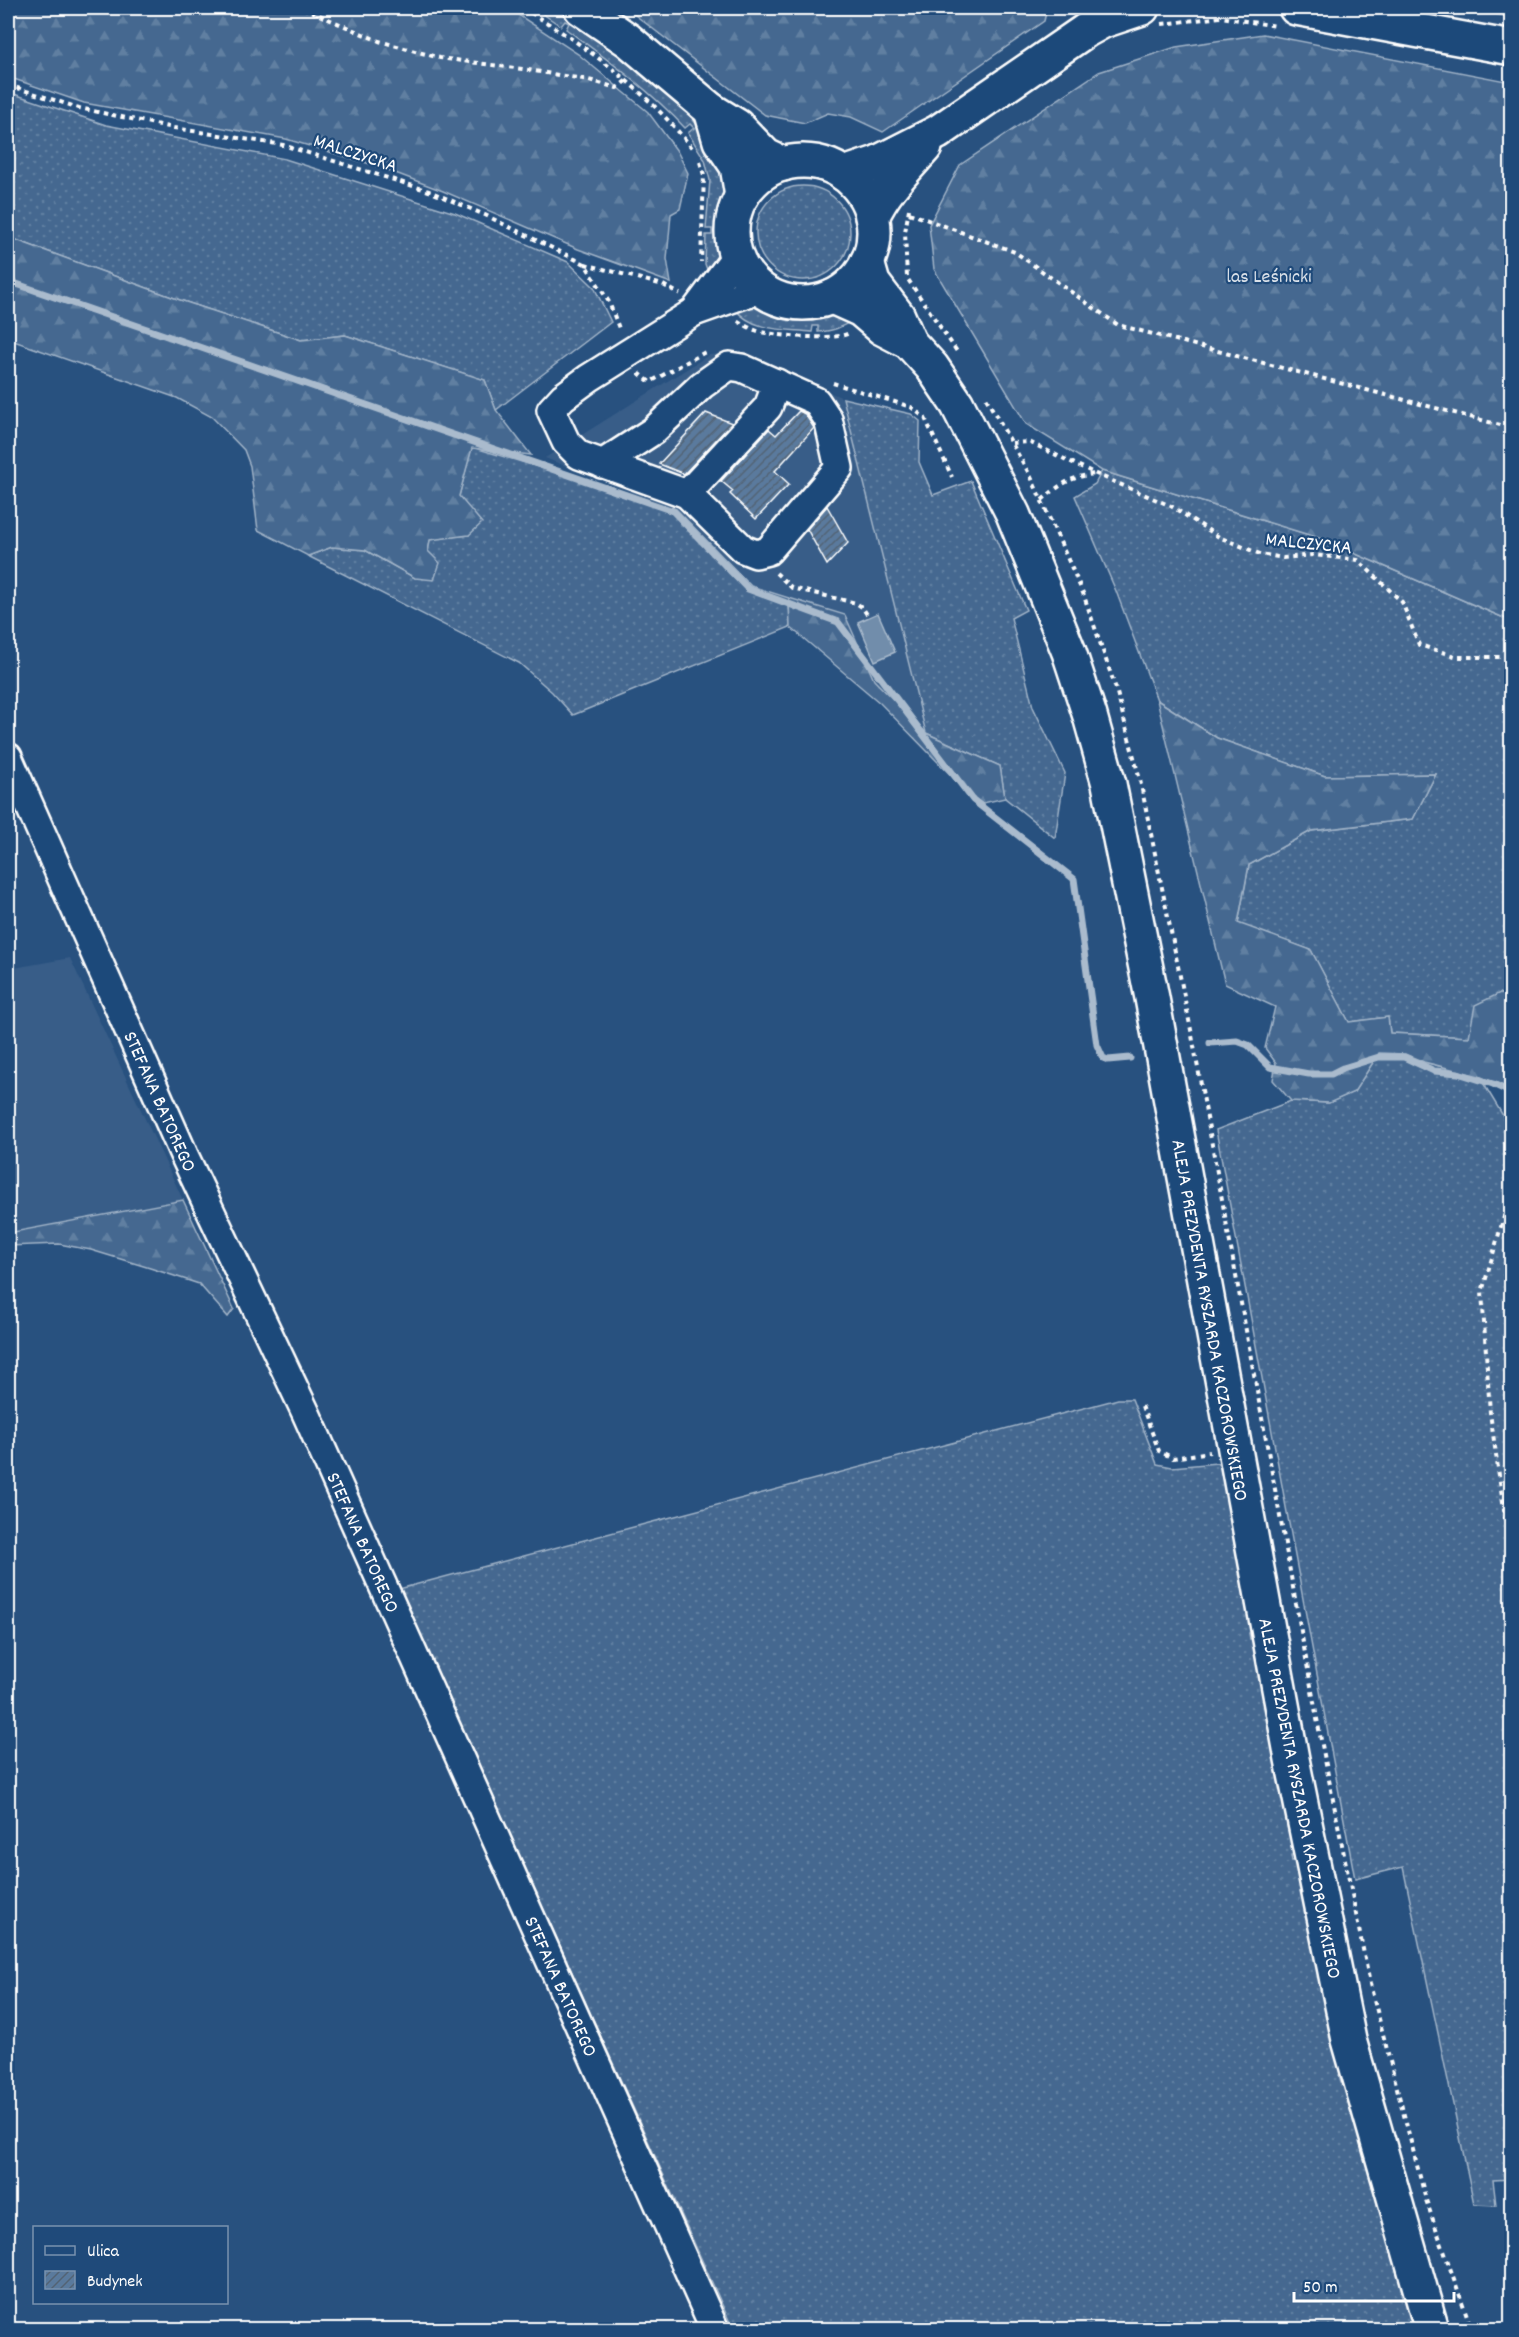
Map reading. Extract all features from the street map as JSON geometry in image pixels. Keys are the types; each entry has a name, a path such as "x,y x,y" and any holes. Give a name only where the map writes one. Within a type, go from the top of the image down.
{"main road":[{"path":"581,8 628,40 711,110 737,126 766,156 783,164"},
{"path":"844,174 877,163 938,132 1085,31 1121,14 1148,17"},
{"path":"1289,17 1512,48"},
{"path":"711,110 720,141 737,166 742,195"},
{"path":"872,217 881,198 892,183 938,132"},
{"path":"804,161 825,165 844,174 857,186 872,217 873,240 867,262 858,277 846,289 832,297 808,303 782,300 759,289 745,274 735,256 732,235 734,215 742,195 767,171 783,164 804,161"},
{"name":"ALEJA PREZYDENTA RYSZARDA KACZOROWSKIEGO","path":"867,262 873,283 898,316 909,342 932,367 957,404 1013,514 1069,652 1109,784 1292,1758 1349,2040 1432,2330"},
{"name":"ALEJA PREZYDENTA RYSZARDA KACZOROWSKIEGO","path":"832,297 861,310 882,328 909,342"}],"street":[{"path":"602,464 653,431 702,385 729,366 742,368 816,401 828,419 839,468 768,551 756,554 743,549 687,494 602,464 570,448 551,411 563,397 628,354 689,304 735,256"},
{"path":"689,304 759,289"},
{"path":"687,494 768,407 777,383"},
{"name":"STEFANA BATOREGO","path":"8,757 184,1155 305,1411 716,2330"}],"path":[{"path":"303,8 378,41 440,58 533,70 589,80 617,88 627,80"},
{"path":"524,8 556,27 627,80 665,116 698,155 704,175 702,269"},
{"path":"1148,17 1164,23 1221,17 1289,17"},
{"name":"MALCZYCKA","path":"8,85 79,108 174,128 283,145 366,170 429,191 485,215 585,264 663,285 689,304"},
{"path":"910,207 905,232 907,278 961,357"},
{"path":"909,213 1015,252 1118,325 1512,428"},
{"path":"585,264 609,302 628,354"},
{"path":"736,320 756,331 823,338 845,336"},
{"path":"985,395 1041,500 1083,593 1116,689 1140,780 1191,1030 1320,1734 1370,1984 1426,2200 1472,2330"},
{"name":"MALCZYCKA","path":"1012,443 1029,442 1171,506 1219,537 1260,554 1283,558 1313,555 1358,560 1402,602 1419,645 1458,657 1512,657"},
{"path":"1041,500 1062,483 1078,476 1096,474"},
{"path":"756,554 792,588 856,603 862,606 868,616"},
{"path":"1512,1189 1482,1292 1490,1413 1512,1565"},
{"path":"1142,1406 1160,1451 1173,1458 1234,1448"}],"shaded area":[{"path":"738,352 843,398 926,733 874,680 845,615 751,586 676,509 545,458 709,355"},
{"path":"878,613 895,652 875,661 858,622"},
{"path":"70,958 183,1200 8,1233 8,969"}],"green space":[{"path":"8,8 508,8 578,54 648,112 677,151 688,173 680,209 671,214 667,259 671,283 578,249 443,191 377,166 286,139 84,103 8,77"},
{"path":"534,8 558,8 601,38 679,102 720,154 730,192 722,212 720,252 709,275 705,264 706,235 712,235 712,229 706,229 710,180 705,160 688,133 694,128 690,124 685,128 643,88 566,29 569,23 565,21 561,26"},
{"path":"626,8 1047,8 1044,21 883,132 851,117 828,113 805,123 765,115"},
{"path":"1463,8 1511,8 1511,17"},
{"name":"las Leśnicki","path":"1263,34 1511,82 1511,621 1319,538 1102,471 1026,424 934,269 929,225 960,165 1099,72 1176,47"},
{"path":"8,92 106,125 285,159 455,213 568,262 594,287 611,322 496,410 485,380 345,335 301,340 180,300 8,237"},
{"path":"803,186 821,189 836,200 847,215 850,233 847,251 836,266 821,277 803,280 785,277 770,266 759,251 756,233 759,215 770,200 785,189"},
{"path":"8,237 180,300 301,340 345,335 485,380 496,410 531,455 472,448 459,496 482,523 469,535 430,540 428,551 440,563 434,580 415,578 365,550 332,547 308,556 258,530 250,466 244,450 212,417 177,398 8,339"},
{"path":"751,303 795,316 834,313 854,319 841,327 823,332 818,332 818,326 813,326 812,332 770,328 750,321 734,308"},
{"path":"843,398 911,414 920,421 919,462 933,495 971,481 1026,610 1011,618 1033,707 1065,773 1055,838 1005,798 1000,766 926,733"},
{"path":"472,447 676,509 751,586 789,598 790,627 573,715 552,692 519,663 308,556 332,547 365,550 415,578 428,551 430,539 469,535 459,496"},
{"path":"1102,471 1319,538 1511,621 1511,999 1500,993 1469,1037 1390,1033 1388,1017 1349,1022 1311,950 1238,924 1249,865 1311,831 1413,819 1436,774 1325,776 1217,738 1157,700 1116,591 1075,496 1095,484"},
{"path":"789,598 845,615 874,680 926,733 1000,766 1005,798 979,804 880,703 790,627"},
{"path":"1157,700 1217,738 1325,776 1436,774 1413,819 1311,831 1249,865 1238,923 1311,950 1349,1022 1388,1017 1390,1033 1469,1037 1475,1005 1500,993 1511,999 1511,1090 1479,1076 1424,1062 1405,1054 1379,1053 1354,1092 1329,1103 1291,1101 1273,1080 1276,1063 1265,1048 1275,1007 1225,984"},
{"path":"1379,1053 1404,1054 1424,1062 1479,1076 1511,1129 1512,2179 1493,2180 1496,2205 1474,2204 1403,1867 1355,1879 1216,1130 1291,1101 1328,1103 1354,1092"},
{"path":"183,1200 234,1309 228,1317 199,1284 150,1268 91,1250 59,1244 8,1246 8,1233"},
{"path":"1118,1399 1132,1399 1157,1464 1172,1467 1217,1463 1224,1472 1254,1632 1249,1633 1250,1639 1255,1638 1296,1854 1291,1855 1292,1861 1297,1860 1345,2074 1339,2075 1341,2082 1346,2081 1406,2291 1401,2292 1402,2298 1407,2297 1415,2329 733,2329 399,1589"}],"building":[{"path":"799,411 805,414 814,428 775,471 789,484 756,519 730,494 733,491 721,481 769,429 776,435"},
{"path":"706,413 732,423 684,474 659,464"},
{"path":"827,506 848,543 827,565 807,529"}],"waterway":[{"path":"8,281 673,511 748,589 838,622 973,800 1074,879 1097,1045 1103,1058 1108,1060 1130,1058"},
{"path":"1210,1043 1237,1041 1248,1045 1270,1067 1309,1074 1331,1074 1379,1057 1404,1057 1434,1071 1458,1073 1493,1084 1512,1093"}]}
